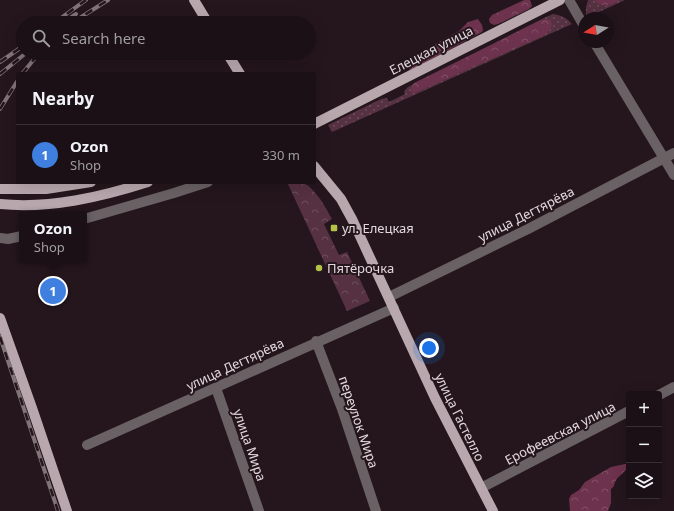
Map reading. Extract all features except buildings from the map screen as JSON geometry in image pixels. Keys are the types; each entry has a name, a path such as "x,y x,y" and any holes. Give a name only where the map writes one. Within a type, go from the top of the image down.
{"main road":[{"path":"194,0 204,16"},
{"name":"Елецкая улица","path":"316,123 560,0"},
{"path":"231,60 239,72"},
{"name":"улица Гастелло","path":"316,168 341,199 353,221 435,398 493,511"},
{"path":"0,189 46,189 78,184"},
{"path":"0,204 42,205 87,199 141,184"},
{"path":"0,318 67,511"}],"street":[{"path":"568,0 578,16"},
{"path":"598,48 674,175"},
{"name":"улица Дегтярёва","path":"389,297 528,229 674,153"},
{"path":"87,218 202,184"},
{"path":"0,238 8,239 19,237"},
{"name":"улица Дегтярёва","path":"87,445 216,388 316,341 394,308"},
{"name":"переулок Мира","path":"316,341 342,409 376,511"},
{"path":"662,393 674,387"},
{"name":"улица Мира","path":"216,388 259,511"},
{"name":"Ерофеевская улица","path":"481,488 626,413"}],"green space":[{"path":"524,0 530,0 532,6 529,9 498,24 494,25 490,23 489,19 492,15"},
{"path":"588,0 625,0 599,12 586,12"},
{"path":"595,0 619,0 610,5 603,5 597,3"},
{"path":"553,14 564,17 572,24 332,132 328,125 381,99 387,98 389,102 405,94 404,91 408,87"},
{"path":"478,19 482,25 482,32 410,70 409,68 411,64 418,60 428,48 459,31 468,22"},
{"path":"541,20 551,20 552,25 549,31 543,36 412,94 411,88 414,83"},
{"path":"288,184 305,184 315,192 332,219 324,224 339,255 347,252 370,301 347,311"},
{"path":"626,464 626,470 616,480 611,489 611,503 608,511 570,511 569,499 571,495 579,490 585,482 611,467"}],"railway":[{"path":"64,16 86,0"},
{"path":"83,16 108,0"},
{"path":"0,62 16,51"},
{"path":"0,74 17,60"},
{"path":"24,72 33,60"},
{"path":"0,109 16,83"},
{"path":"0,337 58,511"}],"place":[{"name":"ул. Елецкая","path":"334,228"},
{"name":"Пятёрочка","path":"319,268"},
{"name":"Ozon","path":"53,291"}]}
